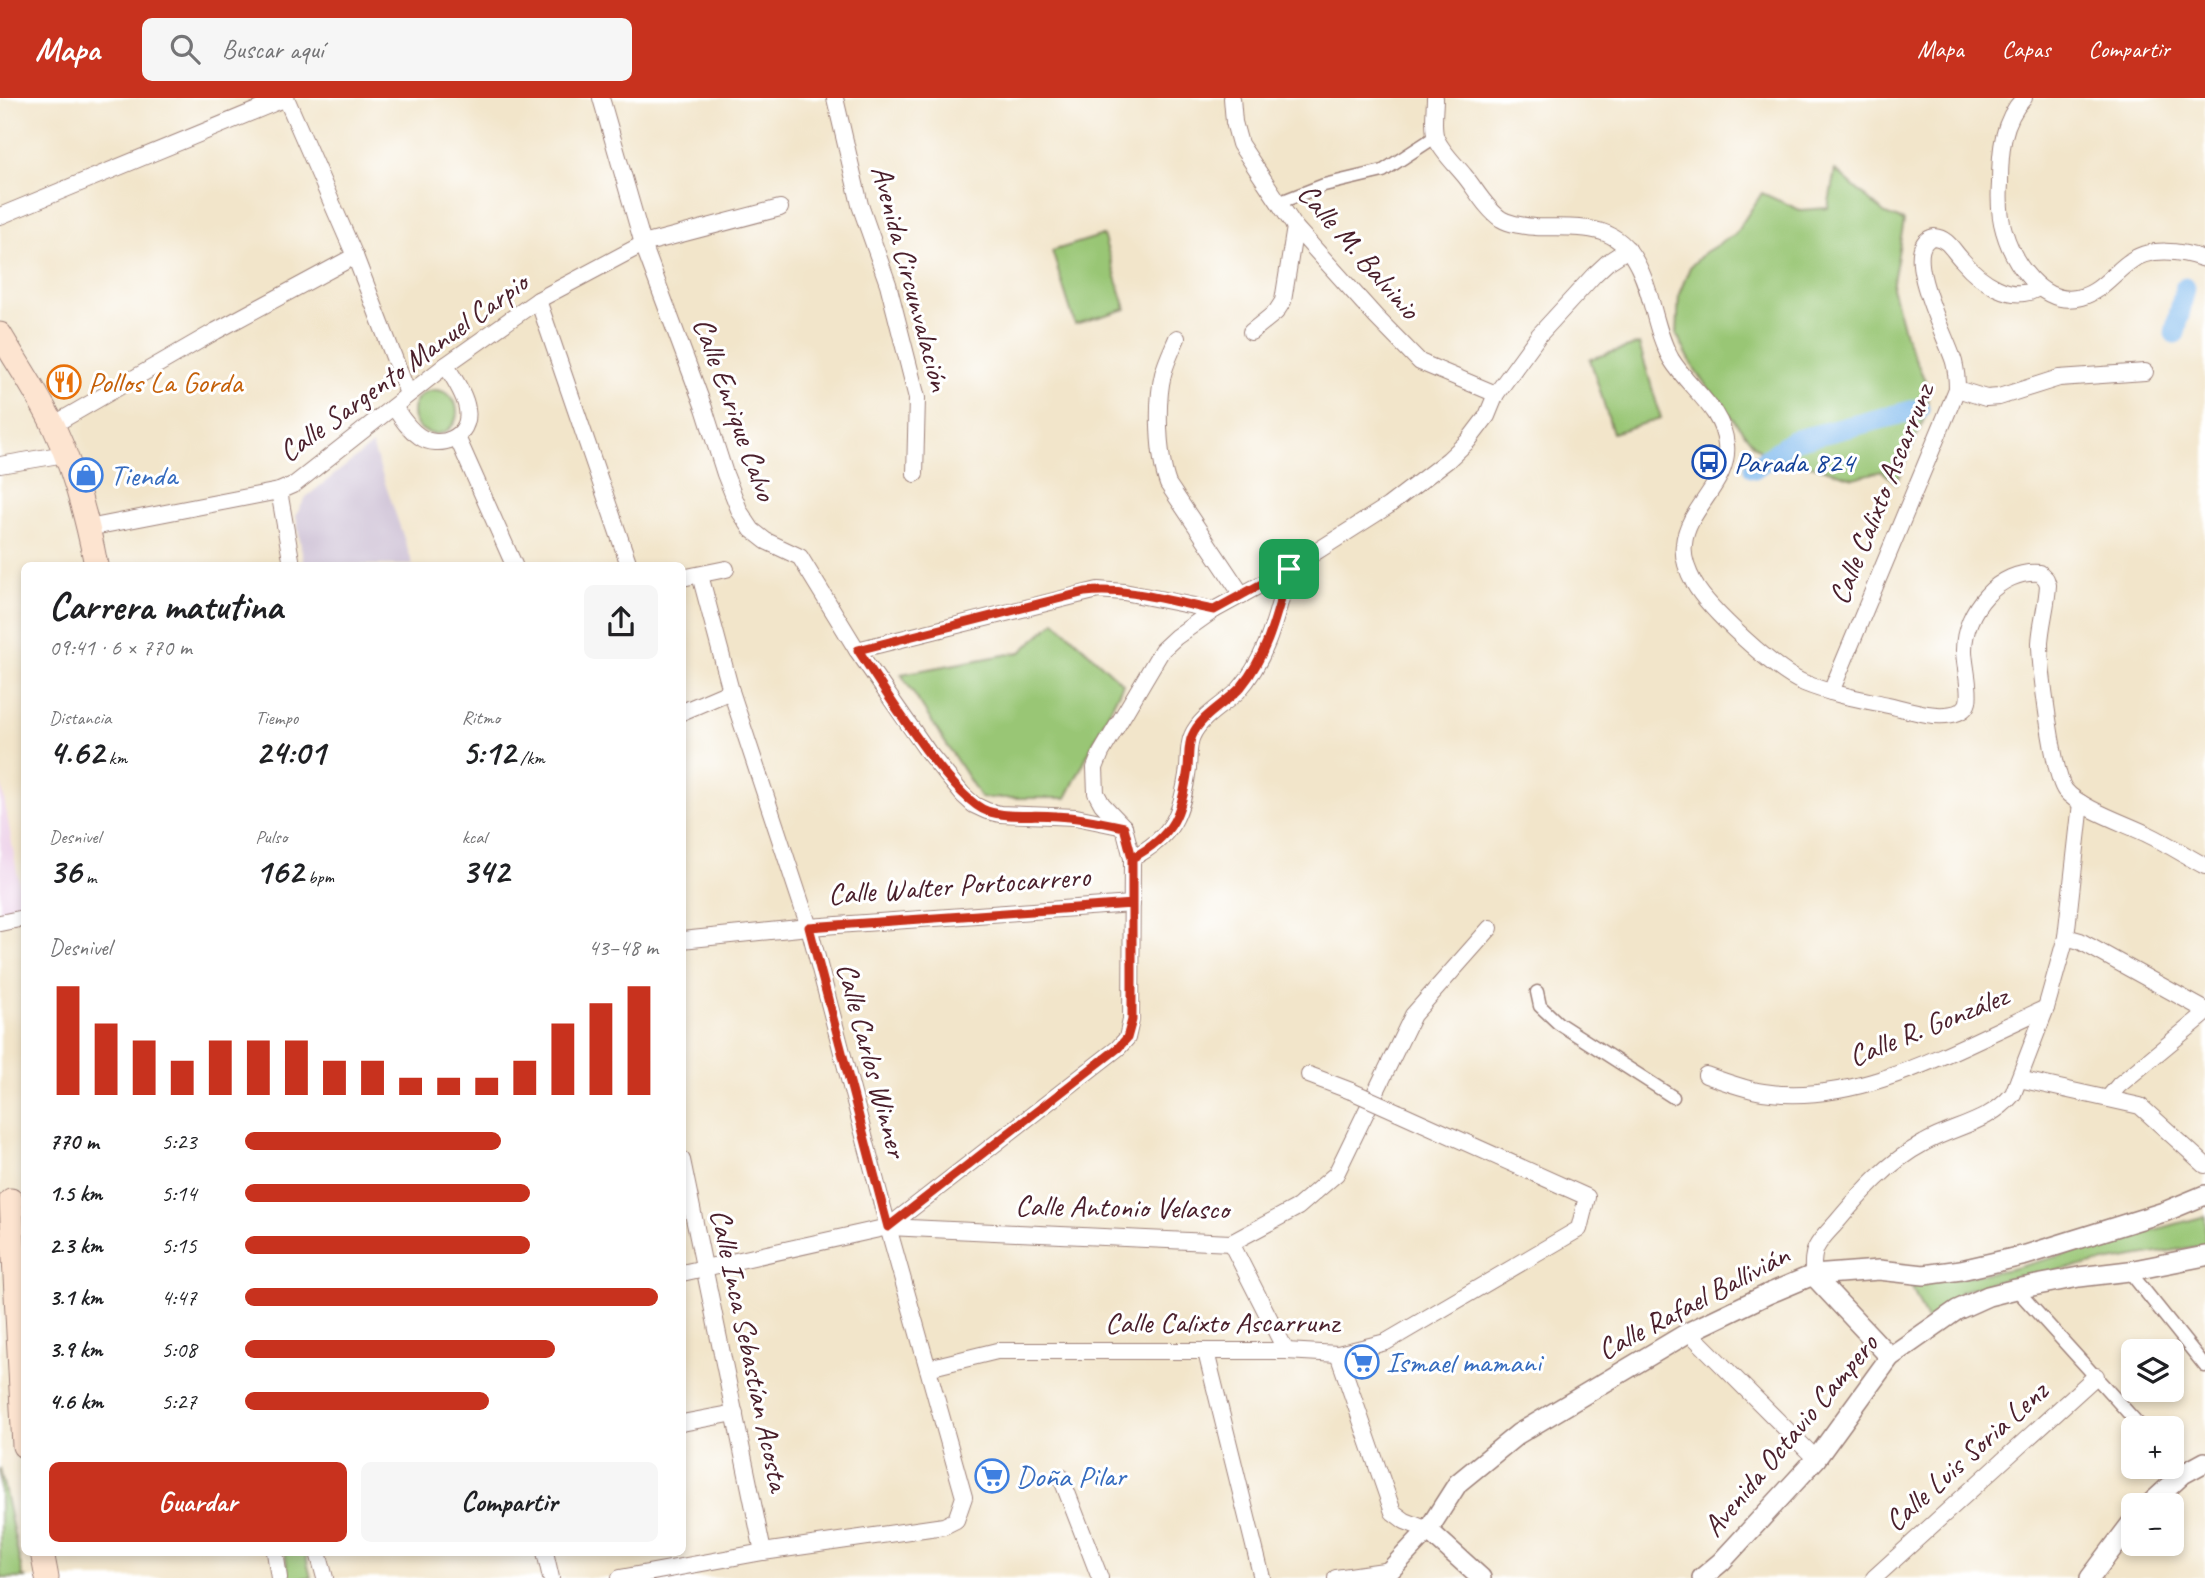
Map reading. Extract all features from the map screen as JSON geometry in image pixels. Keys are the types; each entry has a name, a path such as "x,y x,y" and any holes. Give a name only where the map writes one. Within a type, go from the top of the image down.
{"main road":[{"path":"0,334 53,425 88,528 95,562"},
{"path":"12,1200 21,1385"},
{"path":"43,1556 47,1578"}],"street":[{"path":"0,216 286,98 355,256 408,394"},
{"name":"Calle Enrique Calvo","path":"601,98 643,244 740,512 752,530 766,541 800,557 858,650 928,752 974,805 1000,814 1076,817 1124,827"},
{"name":"Avenida Circunvalación","path":"835,98 860,205 888,284 917,398 915,474"},
{"name":"Calle M. Balvinio","path":"1232,98 1234,122 1240,144 1295,227 1420,362 1496,394"},
{"path":"1435,98 1435,137 1501,219 1525,226 1604,231 1617,237 1638,264 1660,337 1673,362 1723,427 1727,456 1720,476 1695,515 1684,543 1684,558 1693,581 1714,609 1801,682 1831,692 1929,715 1946,715 1964,709 1968,701 1964,635 1971,617 1983,600 2003,581 2020,573 2040,573 2048,585 2040,640 2041,657 2059,779 2065,790 2081,803 2151,836 2205,866"},
{"path":"2024,98 2012,112 2001,144 1999,208 2003,230 2010,246 2038,288 2052,296 2073,299 2090,294 2127,263 2147,254 2172,252 2205,259"},
{"path":"1278,203 1324,185 1384,171 1435,137"},
{"name":"Calle Sargento Manuel Carpio","path":"88,528 279,491 295,484 446,365 538,300 643,244 780,208"},
{"path":"1251,332 1276,312 1283,301 1295,227"},
{"name":"Calle Calixto Ascarrunz","path":"1831,692 1957,389 1954,361 1922,270 1920,250 1923,243 1934,237 1945,240 1977,275 2007,292 2030,293 2038,288"},
{"name":"Calle Walter Portocarrero","path":"686,940 809,927 1132,904 1132,858 1124,827 1102,804 1097,793 1096,768 1101,752 1162,650 1214,610 1289,569 1388,506 1448,460 1468,441 1487,416 1496,394 1539,335 1608,262 1628,249"},
{"path":"53,425 216,331 355,256"},
{"path":"538,300 628,562"},
{"path":"1177,338 1163,371 1160,387 1160,446 1163,470 1168,484 1242,595"},
{"path":"394,407 417,436 427,441 439,443 457,437 464,429 468,411 446,365"},
{"path":"1957,389 1986,398 1999,397 2059,378 2145,372"},
{"path":"457,437 513,562"},
{"path":"0,465 65,454"},
{"path":"279,491 291,562"},
{"path":"686,577 726,569"},
{"path":"1132,858 1153,847 1171,829 1182,799 1192,736 1257,667 1266,648 1289,569"},
{"name":"Calle Carlos Winner","path":"700,575 731,691 809,927 888,1227 964,1497 956,1520 944,1526 763,1552"},
{"path":"858,650 1098,590 1124,592 1214,610"},
{"path":"686,710 731,691"},
{"name":"Calle Rafael Ballivián","path":"1387,1574 1428,1530 1458,1483 1485,1459 1518,1434 1689,1332 1813,1275 1812,1262 1821,1239 1873,1181 1897,1160 1925,1142 1989,1115 2004,1105 2013,1094 2046,1008 2066,937 2081,803"},
{"path":"888,1227 1118,1048 1127,1038 1132,1020 1132,904"},
{"path":"0,923 21,919"},
{"name":"Calle Antonio Velasco","path":"686,1272 888,1227 1231,1243 1298,1207 1336,1174 1413,1015 1490,928"},
{"path":"2066,937 2080,942 2205,1012 2119,1085 2109,1097"},
{"path":"1536,992 1540,1006 1558,1023 1673,1097"},
{"name":"Calle R. González","path":"1706,1075 1764,1092 1808,1094 1834,1091 1878,1082 2046,1008"},
{"name":"Calle Calixto Ascarrunz","path":"928,1368 997,1351 1286,1351 1338,1354 1386,1342 1579,1228 1587,1197 1351,1091 1309,1075"},
{"path":"2019,1079 2140,1106 2205,1165"},
{"name":"Calle Inca Sebastían Acosta","path":"686,1179 763,1552"},
{"path":"1813,1275 1879,1270 1923,1275 1961,1270 2026,1255 2164,1212 2205,1195"},
{"path":"1231,1243 1286,1351"},
{"name":"Avenida Octavio Campero","path":"1702,1578 1721,1562 1816,1458 1890,1357 1957,1310 1988,1296 2016,1289 2205,1256"},
{"path":"2129,1271 2205,1366"},
{"path":"1813,1275 1890,1357"},
{"path":"2016,1289 2131,1416"},
{"path":"1689,1332 1816,1458"},
{"path":"1206,1352 1262,1578"},
{"path":"1338,1354 1393,1512 1405,1521 1428,1530 1481,1578"},
{"name":"Calle Luis Soria Lenz","path":"1874,1578 2096,1376"},
{"path":"686,1422 734,1413"},
{"path":"2184,1466 2205,1462"},
{"path":"1061,1477 1100,1578"},
{"path":"2158,1493 2169,1479"},
{"path":"2090,1578 2121,1537"},
{"path":"620,1578 763,1552"},
{"path":"276,1556 279,1578"},
{"path":"319,1556 325,1578"},
{"path":"546,1556 551,1578"},
{"path":"1336,1578 1387,1574"}],"shaded area":[{"path":"372,445 412,562 304,562 296,515 306,497"},
{"path":"0,776 21,894 21,912 0,916"}],"green space":[{"path":"1835,170 1885,214 1904,221 1892,287 1906,338 1926,383 1928,410 1896,483 1882,471 1853,478 1815,466 1767,457 1754,445 1696,372 1677,335 1679,294 1690,267 1704,253 1735,234 1762,193 1800,210 1828,208"},
{"path":"1103,235 1126,309 1075,324 1052,251"},
{"path":"1639,344 1661,418 1613,433 1590,359"},
{"path":"435,390 450,397 457,412 450,427 435,434 420,427 413,412 420,397"},
{"path":"1055,621 1123,684 1066,798 981,798 901,674 1021,652"},
{"path":"2205,1216 2205,1245 2000,1280 1962,1291 1940,1308 1928,1323 1911,1285 2011,1269"},
{"path":"0,1468 23,1577 27,1578 0,1578"},
{"path":"286,1556 306,1556 311,1578 289,1578"}],"waterway":[{"path":"2175,333 2185,288"},
{"path":"1754,468 1793,441 1919,409"}],"place":[{"name":"Pollos La Gorda","path":"64,382"},
{"name":"Parada 824","path":"1709,462"},
{"name":"Tienda","path":"86,475"},
{"name":"Ismael mamani","path":"1362,1362"},
{"name":"Doña Pilar","path":"992,1476"}],"route":[{"path":"1289,569 1214,610 1124,592 1098,590 858,650 928,752 974,805 1000,814 1076,817 1124,827 1132,858 1132,1020 1127,1038 1118,1048 888,1227 809,927 1132,904 1132,858 1153,847 1171,829 1182,799 1192,736 1257,667 1266,648 1289,569"}]}
